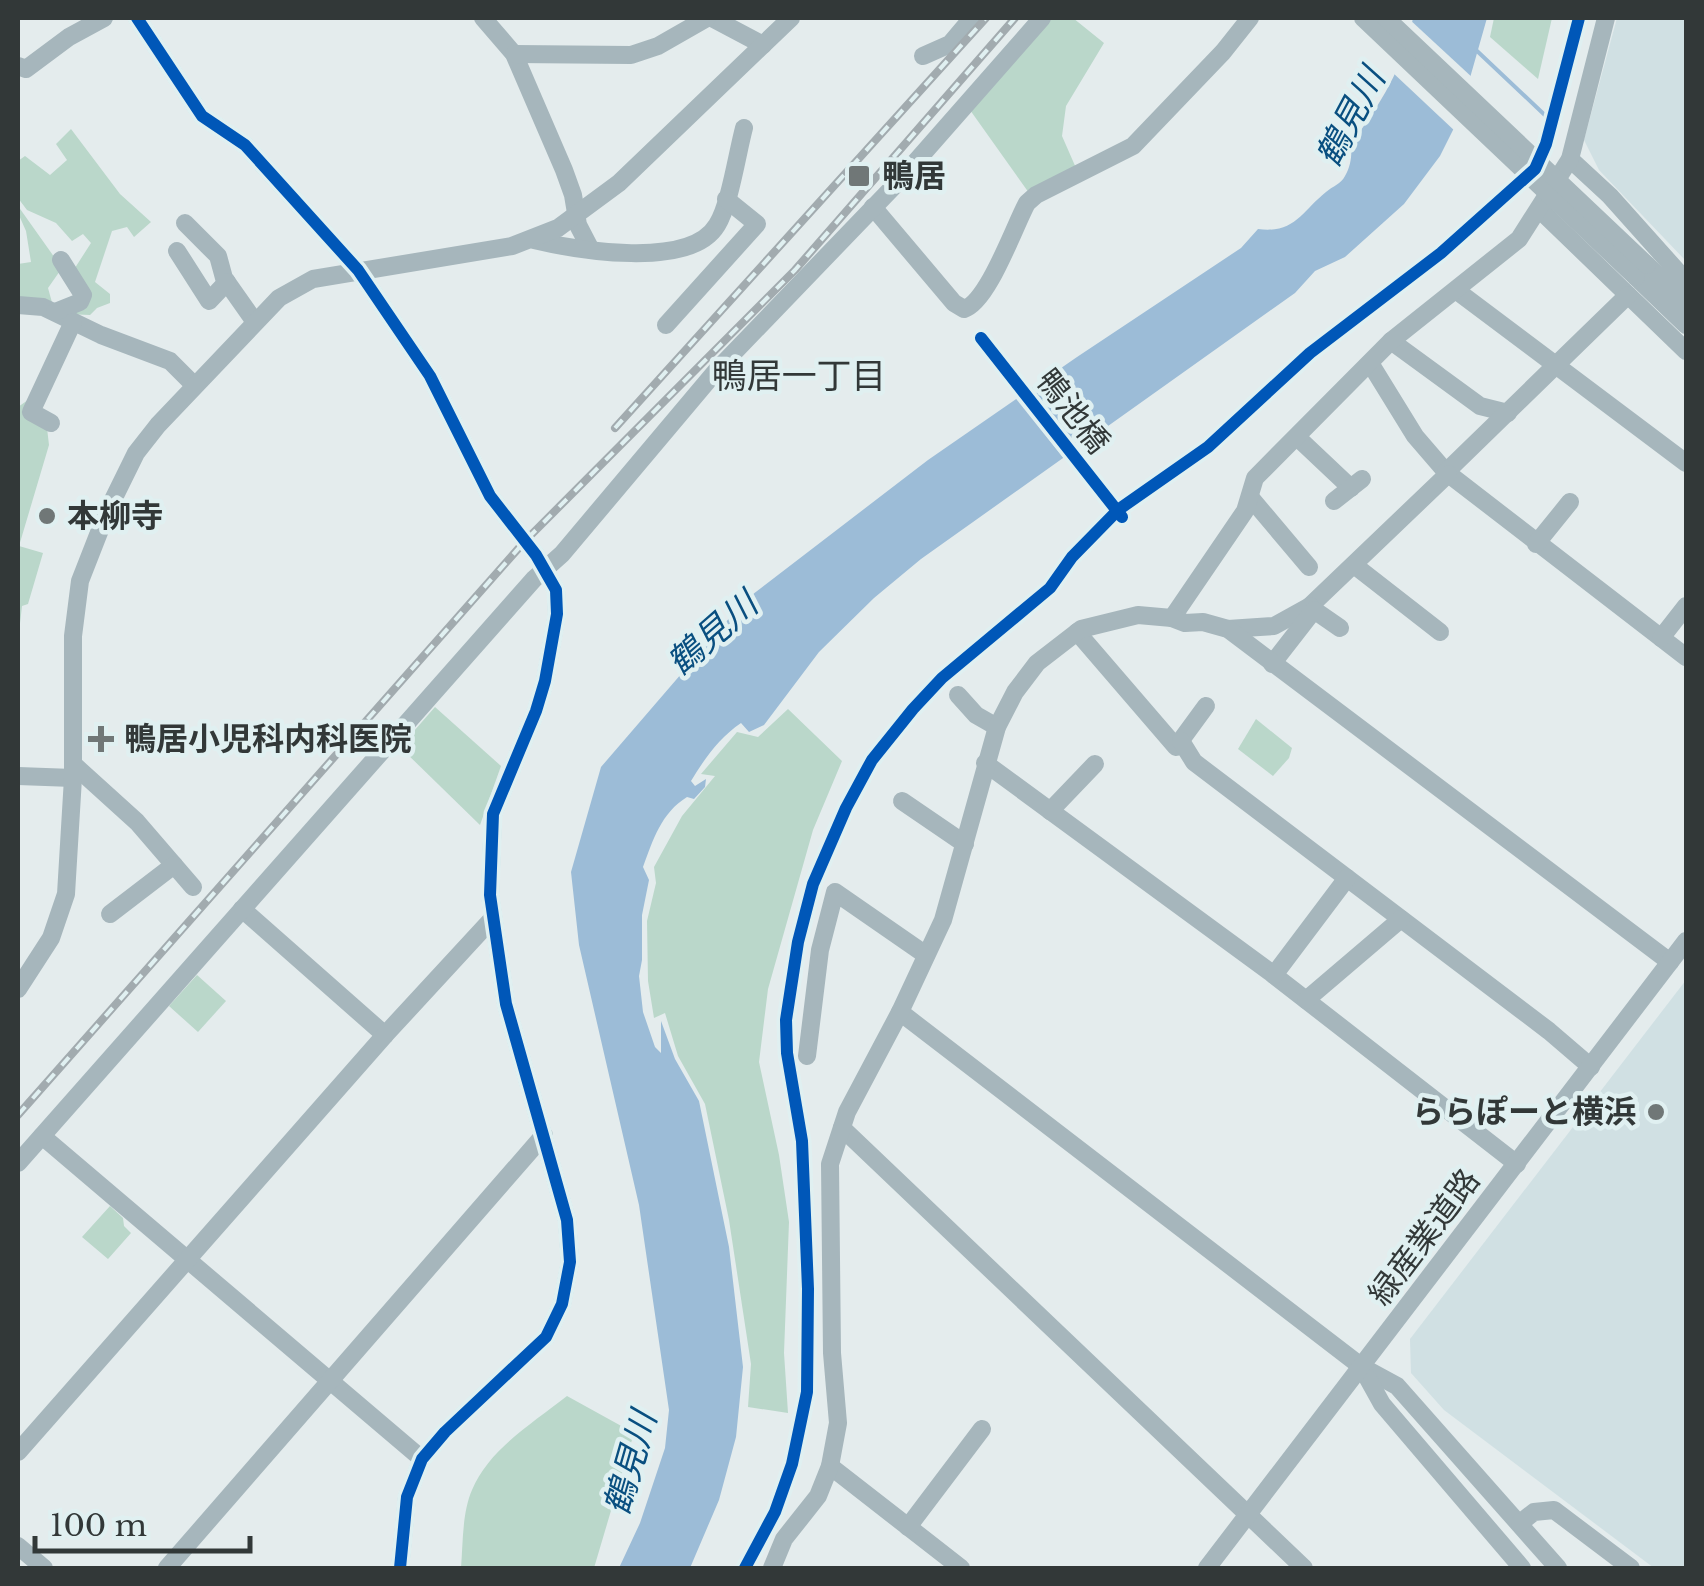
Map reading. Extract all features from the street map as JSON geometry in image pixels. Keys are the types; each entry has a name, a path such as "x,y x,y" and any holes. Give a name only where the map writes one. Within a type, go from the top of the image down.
{"street":[{"path":"18,66 26,69 69,37 104,18"},
{"path":"137,18 202,116 245,145 358,270 430,376 490,496 545,569 556,590 554,632 536,711 493,814 490,895 506,1004 567,1220 570,1262 562,1304 546,1337 445,1432 422,1459 407,1496 400,1568"},
{"path":"482,18 514,54 564,170 578,224 591,250"},
{"path":"514,54 631,55 658,46 709,18 763,45"},
{"path":"18,988 51,938 66,894 73,771 75,610 89,552 136,453 194,385 280,298 313,279 484,252 534,240 577,215 619,183 792,18"},
{"path":"923,56 950,44 972,18"},
{"path":"18,1164 46,1140 562,554 716,371 874,208 1042,18"},
{"path":"874,208 954,303 964,308 973,306 986,288 1027,203 1133,146 1223,52 1250,18"},
{"path":"1363,18 1686,325"},
{"path":"1386,18 1637,279 1686,351"},
{"path":"1172,618 1245,512 1255,478 1391,342 1518,239 1540,209 1570,158 1606,18"},
{"path":"534,240 591,250 686,248 707,237 718,224 744,128"},
{"path":"1570,158 1610,196 1686,281"},
{"path":"666,325 757,224 726,198"},
{"path":"1540,209 1637,279 1686,303"},
{"path":"185,222 218,256 227,282 255,322"},
{"path":"176,251 209,301 227,282"},
{"path":"55,312 80,302 83,295 60,260"},
{"path":"1272,664 1312,608 1637,279"},
{"path":"1456,291 1686,463"},
{"path":"18,305 43,307 170,361 194,385"},
{"path":"51,423 31,412 73,322"},
{"path":"1391,342 1480,406 1508,413"},
{"path":"1370,363 1415,436 1447,473 1686,657"},
{"path":"1298,438 1356,483 1334,501"},
{"path":"1250,496 1309,567"},
{"path":"1536,544 1570,502"},
{"path":"1354,564 1440,632"},
{"path":"1662,638 1686,606"},
{"path":"1312,608 1340,628"},
{"path":"1228,630 1274,626 1312,608"},
{"path":"772,1568 784,1539 818,1496 830,1466 838,1423 832,1353 830,1164 847,1112 943,920 997,727 1015,692 1038,663 1077,632 1138,615 1172,618 1185,624 1202,622 1228,630 1670,962"},
{"path":"1077,632 1176,748 1206,706"},
{"path":"958,695 976,715 997,727"},
{"path":"1181,741 1194,762 1591,1067"},
{"path":"986,763 1274,975 1517,1164"},
{"path":"1050,811 1096,764"},
{"path":"18,776 73,771 137,822 193,887"},
{"path":"902,801 964,844"},
{"path":"110,914 174,865"},
{"path":"1274,975 1347,878"},
{"path":"807,1056 820,950 834,892 926,955"},
{"path":"245,912 384,1034"},
{"path":"18,1452 384,1034 492,919"},
{"path":"1306,1000 1400,919"},
{"name":"緑産業道路","path":"1207,1568 1686,942"},
{"path":"900,1012 1362,1368 1397,1386 1558,1568"},
{"path":"842,1128 1304,1568"},
{"path":"167,1568 544,1136"},
{"path":"46,1140 422,1459"},
{"path":"1362,1368 1382,1404 1522,1568"},
{"path":"908,1528 982,1428"},
{"path":"830,1466 961,1568"},
{"path":"1520,1523 1534,1512 1554,1510 1632,1568"},
{"path":"18,1546 44,1568"}],"shaded area":[{"path":"1617,18 1686,18 1686,261 1599,170 1584,140"},
{"path":"1686,980 1686,1568 1654,1568 1444,1410 1411,1373 1410,1339"}],"green space":[{"path":"1050,18 1073,18 1104,43 1066,106 1062,136 1076,168 1029,193 970,110"},
{"path":"1494,18 1552,18 1538,79 1490,37"},
{"path":"71,129 120,194 151,222 134,237 127,227 112,231 95,282 110,294 110,303 90,315 66,314 80,308 73,271 91,243 83,234 72,241 56,223 27,210 18,198 18,161 25,156 50,175 67,160 56,144"},
{"path":"18,206 62,268 48,288 53,306 18,301 18,264 31,262"},
{"path":"28,400 47,428 49,445 19,546 43,553 28,604 22,606 18,641 18,407"},
{"path":"435,707 501,766 480,825 400,747"},
{"path":"788,709 842,761 813,830 768,989 759,1062 789,1222 784,1353 788,1413 748,1407 751,1364 729,1220 705,1104 678,1056 665,1013 654,1018 648,981 647,921 656,883 654,867 682,816 715,776 701,774 737,732 758,737"},
{"path":"1256,719 1292,748 1289,758 1273,776 1238,749"},
{"path":"197,975 226,1001 198,1032 169,1006"},
{"path":"110,1206 131,1233 108,1259 82,1237"},
{"path":"567,1396 634,1433 594,1568 461,1568 466,1509 480,1475 513,1438"}],"water":[{"path":"1413,18 1487,18 1458,120 1440,156 1404,204 1345,257 1315,271 1295,293 921,559 874,598 819,652 764,725 749,732 741,723 719,742 691,781 695,786 706,779 705,787 694,799 687,797 678,803 659,828 643,867 649,880 642,915 639,976 643,1012 655,1047 661,1053 661,1021 675,1059 699,1101 729,1247 743,1367 736,1437 719,1500 690,1568 619,1568 640,1523 665,1448 669,1410 639,1205 579,945 571,872 601,767 744,601 928,460 1241,248 1258,229 1281,228 1297,220 1341,181 1350,164 1351,144 1390,85"}],"pier":[{"path":"1408,18 1474,79 1457,133 1391,71"},
{"path":"1029,384 1080,450 1065,460 1013,395"}],"waterway":[{"path":"1476,50 1549,119"}],"railway":[{"path":"615,428 986,18"},
{"path":"18,1115 525,541 795,270 1015,18"}],"cycle path":[{"path":"137,18 202,116 245,145 358,270 430,376 490,496 536,555 556,590 557,614 545,681 493,814 490,895 506,1004 567,1220 570,1262 562,1304 546,1337 445,1432 422,1459 407,1497 400,1568"},
{"path":"745,1568 775,1512 792,1464 807,1392 808,1289 802,1141 787,1053 786,1020 798,942 813,884 846,808 872,760 913,709 942,678 1050,588 1072,557 1118,510 1208,447 1310,353 1441,253 1535,169 1546,144 1579,18"},
{"name":"鴨池橋","path":"981,338 1122,517"}],"place":[{"name":"鴨居","path":"859,176"},
{"name":"本柳寺","path":"47,516"},
{"name":"鴨居小児科内科医院","path":"101,739"},
{"name":"ららぽーと横浜","path":"1656,1112"}],"district":[{"name":"鴨居一丁目","path":"799,375"}],"water label":[{"name":"鶴見川","path":"1350,117"},
{"name":"鶴見川","path":"712,633"},
{"name":"鶴見川","path":"630,1463"}]}
